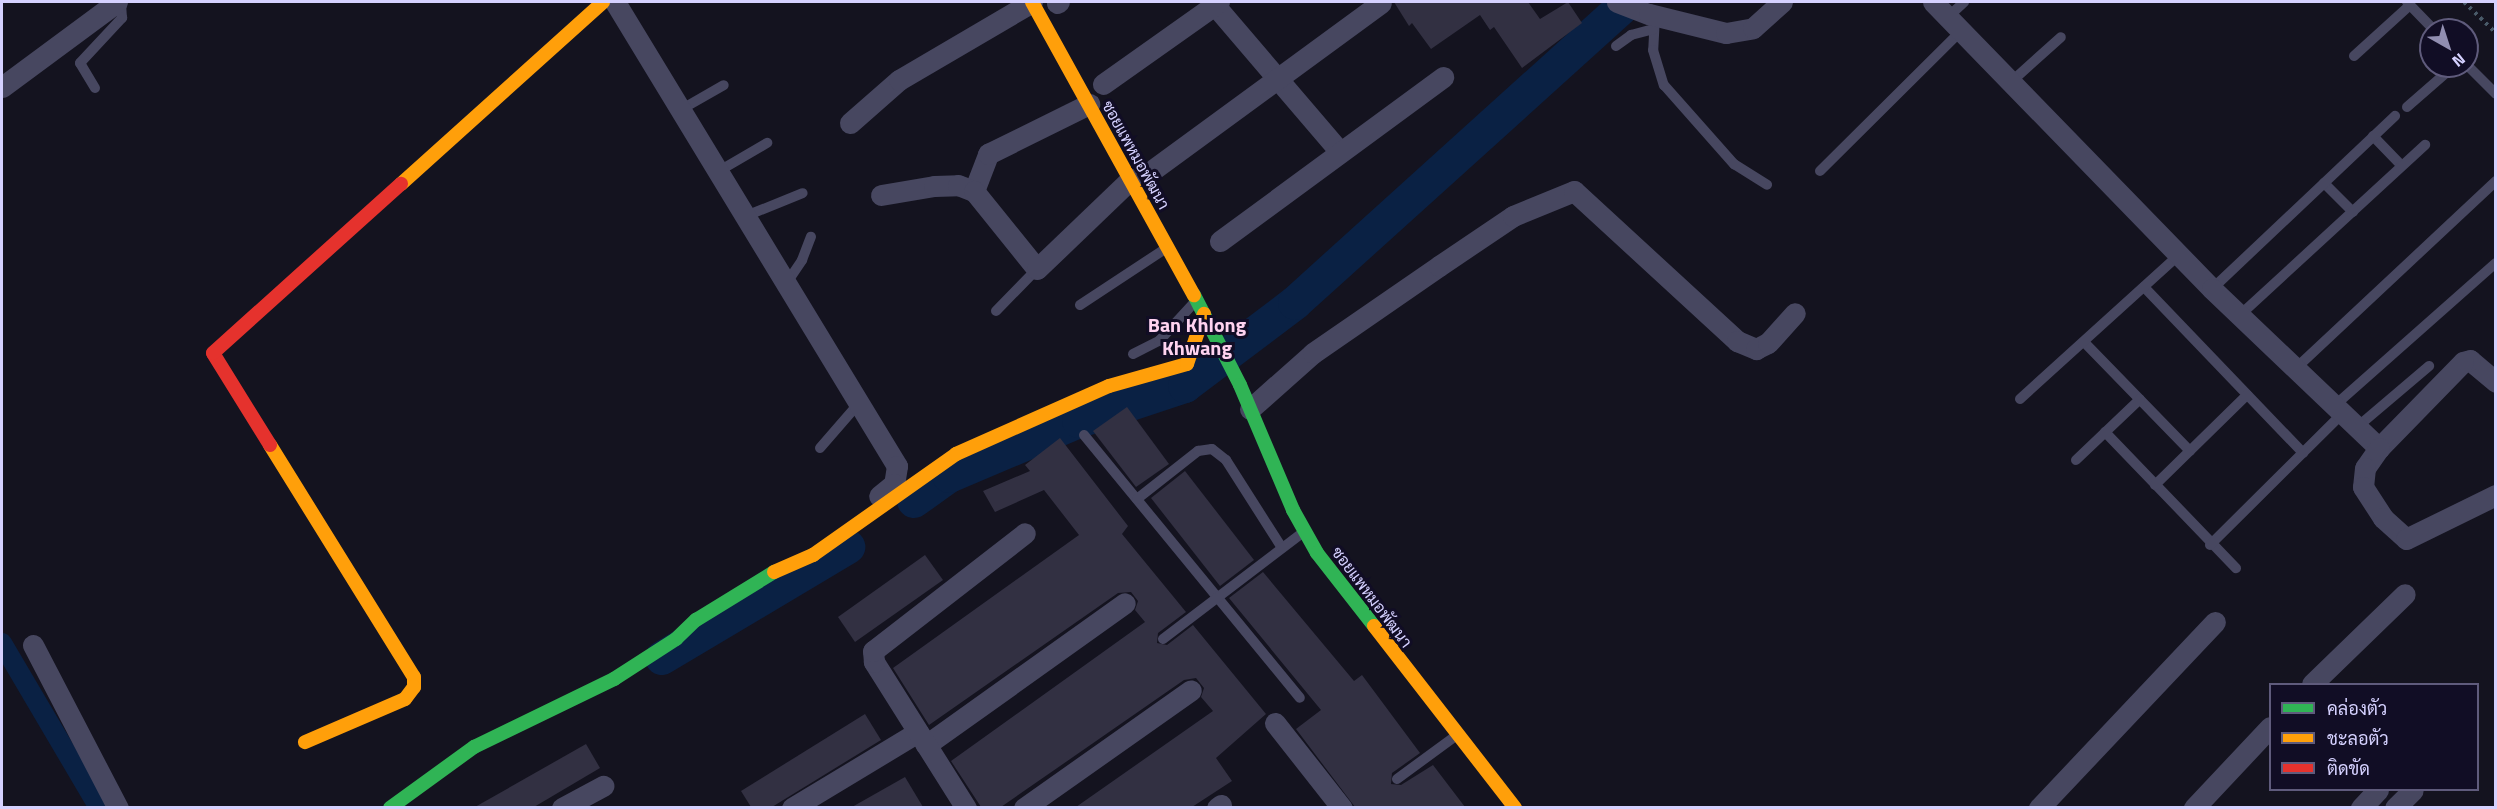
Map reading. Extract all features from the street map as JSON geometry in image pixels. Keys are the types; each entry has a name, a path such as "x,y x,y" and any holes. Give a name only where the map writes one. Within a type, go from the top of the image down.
{"street":[{"path":"2,87 119,2"},
{"path":"305,742 405,699 414,687 414,677 213,353 603,2"},
{"path":"615,2 897,466 894,484 753,576 747,583 748,589"},
{"path":"850,123 899,80 1032,2"},
{"name":"ซอยแพหมอพัฒนา","path":"1032,2 1207,319 1240,385 1305,531 1331,572 1515,807"},
{"path":"1103,84 1215,2 1340,152"},
{"path":"1617,2 1652,15 1726,33 1742,33 1753,28 1782,2"},
{"path":"1154,169 1381,3"},
{"path":"1947,16 2212,289 2293,370 2379,448"},
{"path":"1220,241 1443,77"},
{"path":"974,191 988,154 1089,104"},
{"path":"881,195 934,186 958,185 974,191 1037,269 1131,180"},
{"path":"1250,409 1313,353 1438,266 1514,216 1574,191 1737,341 1756,349 1768,343 1795,313"},
{"path":"390,807 474,747 614,679 788,563 813,555 956,454 1109,386 1187,364 1207,319"},
{"path":"2496,382 2470,360 2463,362 2379,448 2365,468 2363,487 2370,502 2403,539 2496,495"},
{"path":"966,807 874,662 873,651 1025,533"},
{"path":"2313,683 2405,594"},
{"path":"792,807 922,738 1125,603"},
{"path":"2039,807 2215,622"},
{"path":"33,645 118,807"},
{"path":"1024,807 1191,690"},
{"path":"1275,723 1342,807"},
{"path":"2194,807 2269,730"},
{"path":"562,807 603,786"},
{"path":"2361,807 2376,791"},
{"path":"2395,807 2411,791"}],"lane":[{"path":"95,88 80,63 123,18 119,2"},
{"path":"1820,171 1947,16 1964,2"},
{"path":"2354,56 2409,3 2423,18"},
{"path":"1616,46 1652,15"},
{"path":"1652,15 1656,70 1664,85 1734,164 1767,185"},
{"path":"2011,82 2061,37"},
{"path":"2479,76 2496,94"},
{"path":"2407,107 2440,78"},
{"path":"682,109 724,85"},
{"path":"2212,289 2394,116"},
{"path":"2373,136 2401,165"},
{"path":"719,171 767,144"},
{"path":"2239,316 2425,145"},
{"path":"2293,370 2496,182"},
{"path":"2324,183 2353,212"},
{"path":"746,216 802,193"},
{"path":"786,284 802,260 811,237"},
{"path":"1080,305 1167,247"},
{"path":"2020,399 2179,255"},
{"path":"2210,545 2343,417 2496,263"},
{"path":"996,311 1037,269"},
{"path":"2144,287 2303,453"},
{"path":"1133,354 1159,341 1197,301"},
{"path":"2084,342 2190,451"},
{"path":"2343,417 2428,366"},
{"path":"2155,485 2247,395"},
{"path":"2076,460 2140,399"},
{"path":"820,448 859,403"},
{"path":"2105,432 2210,545 2236,568"},
{"path":"1084,435 1300,698"},
{"path":"1137,499 1198,450 1212,449 1226,460 1282,548"},
{"path":"1163,639 1305,531"},
{"path":"1397,779 1458,735"}],"path":[{"path":"2464,2 2496,33"}],"building":[{"path":"1394,2 1528,2 1540,19 1568,2 1582,23 1522,68 1494,27 1490,30 1480,15 1431,49 1412,23 1409,26"},
{"path":"1127,407 1169,464 1136,487 1093,431"},
{"path":"1060,438 1128,526 1122,534 1186,612 1158,633 1157,643 1167,645 1193,625 1266,714 1216,758 1232,781 1192,807 1076,807 1213,711 1201,697 1204,688 1196,678 1184,680 1001,807 981,807 951,761 1145,622 1135,610 1138,601 1131,592 1118,593 929,725 893,668 1079,535 1044,490 995,512 983,491 1030,471 1025,465"},
{"path":"1185,471 1254,560 1220,586 1151,498"},
{"path":"925,555 943,580 855,642 838,617"},
{"path":"1263,572 1354,681 1362,675 1420,753 1392,773 1391,784 1401,785 1433,765 1465,807 1355,807 1296,729 1321,710 1229,598"},
{"path":"865,714 881,740 772,807 751,807 741,791"},
{"path":"586,744 600,768 534,807 475,807"},
{"path":"905,777 923,807 852,807"}],"waterway":[{"path":"914,501 949,476 1079,421 1185,386 1295,303 1628,2"},
{"path":"662,658 848,547"},
{"path":"2,643 99,808"}],"traffic: fast":[{"path":"1194,295 1240,385 1293,510 1317,553 1374,626"},
{"path":"390,808 474,747 614,679 676,639 696,620 774,572"}],"traffic: slow":[{"path":"401,184 603,2"},
{"path":"1032,2 1194,295"},
{"path":"774,572 813,555 956,454 1109,386 1187,364 1204,314"},
{"path":"270,445 414,677 414,687 405,699 305,742"},
{"path":"1374,626 1515,808"}],"traffic: jam":[{"path":"270,445 213,353 401,184"}],"district":[{"name":"Ban Khlong Khwang","path":"1197,336"}]}
